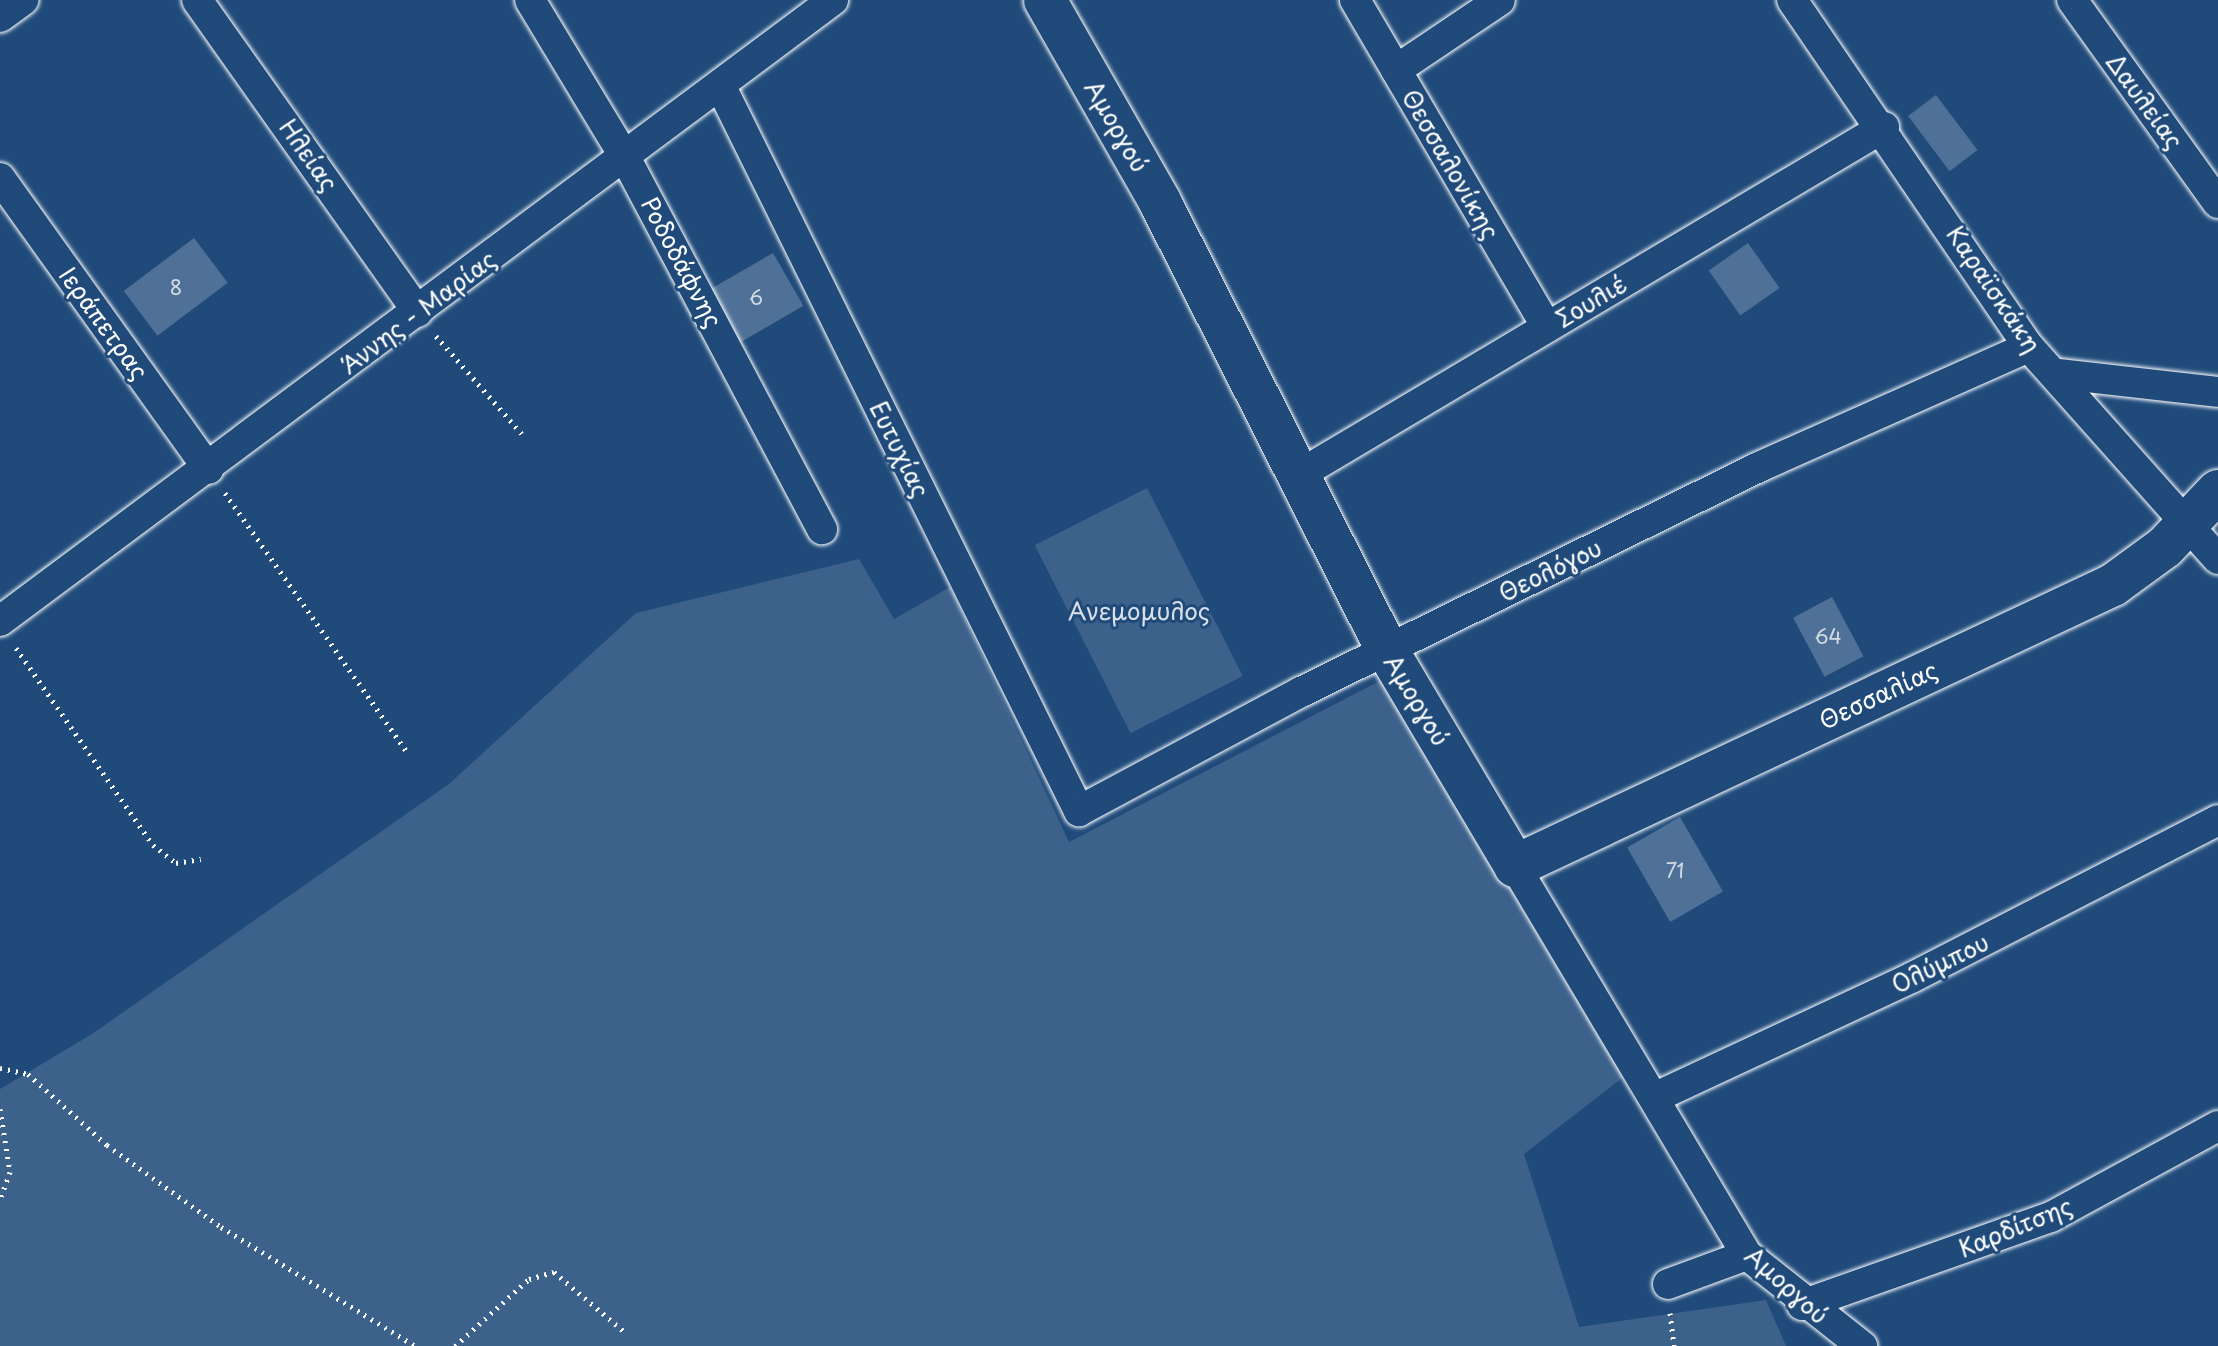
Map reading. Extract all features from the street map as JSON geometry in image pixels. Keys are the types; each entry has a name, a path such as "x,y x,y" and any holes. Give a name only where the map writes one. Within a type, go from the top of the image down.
{"street":[{"path":"0,17 23,0"},
{"name":"Ηλείας","path":"197,0 418,312"},
{"name":"Ροδοδάφνης","path":"530,0 626,159 822,529"},
{"name":"Άννης - Μαρίας","path":"4,629 208,469 626,159 833,0"},
{"name":"Αμοργού","path":"1045,0 1160,202 1387,650 1515,866 1658,1096 1747,1255 1802,1305 1862,1346"},
{"name":"Θεσσαλονίκης","path":"1355,0 1547,327"},
{"path":"1396,70 1500,0"},
{"name":"Καραϊσκάκη","path":"1792,0 1884,127 2029,347 2060,374 2218,559"},
{"name":"Δαυλείας","path":"2072,0 2218,203"},
{"name":"Ευτυχίας","path":"721,87 1079,811"},
{"name":"Σουλιέ","path":"1297,476 1884,127"},
{"name":"Ιεράπετρας","path":"0,178 208,469"},
{"name":"Θεολόγου","path":"1079,811 1387,650 1759,467 2029,347"},
{"path":"2060,374 2218,392"},
{"name":"Θεσσαλίας","path":"1515,866 2113,585 2188,522 2218,491"},
{"name":"Ολύμπου","path":"1658,1096 1911,978 2218,820"},
{"name":"Καρδίτσης","path":"1802,1305 2051,1217 2218,1126"},
{"path":"1668,1284 1747,1255"}],"path":[{"path":"418,312 460,371 522,434"},
{"path":"208,469 406,751"},
{"path":"4,629 153,845 176,863 201,859"},
{"path":"0,1068 28,1074 107,1145 221,1227 415,1346"},
{"path":"0,1109 10,1172 0,1200"},
{"path":"455,1346 529,1279 554,1272 626,1333"}],"green space":[{"name":"Ανεμομυλος","path":"1147,488 1243,676 1131,733 1035,545"},
{"path":"859,559 894,619 950,587 1069,842 1395,673 1626,1075 1524,1154 1579,1327 1766,1300 1786,1346 0,1346 0,1089 92,1034 449,784 636,613"}],"building":[{"path":"1936,95 1978,150 1950,171 1908,116"},
{"path":"194,238 228,283 157,336 124,291"},
{"path":"1748,243 1780,288 1740,316 1709,271"},
{"path":"773,253 804,306 740,342 710,290"},
{"path":"1832,597 1863,656 1825,677 1793,618"},
{"path":"1680,817 1723,891 1670,922 1627,848"}]}
